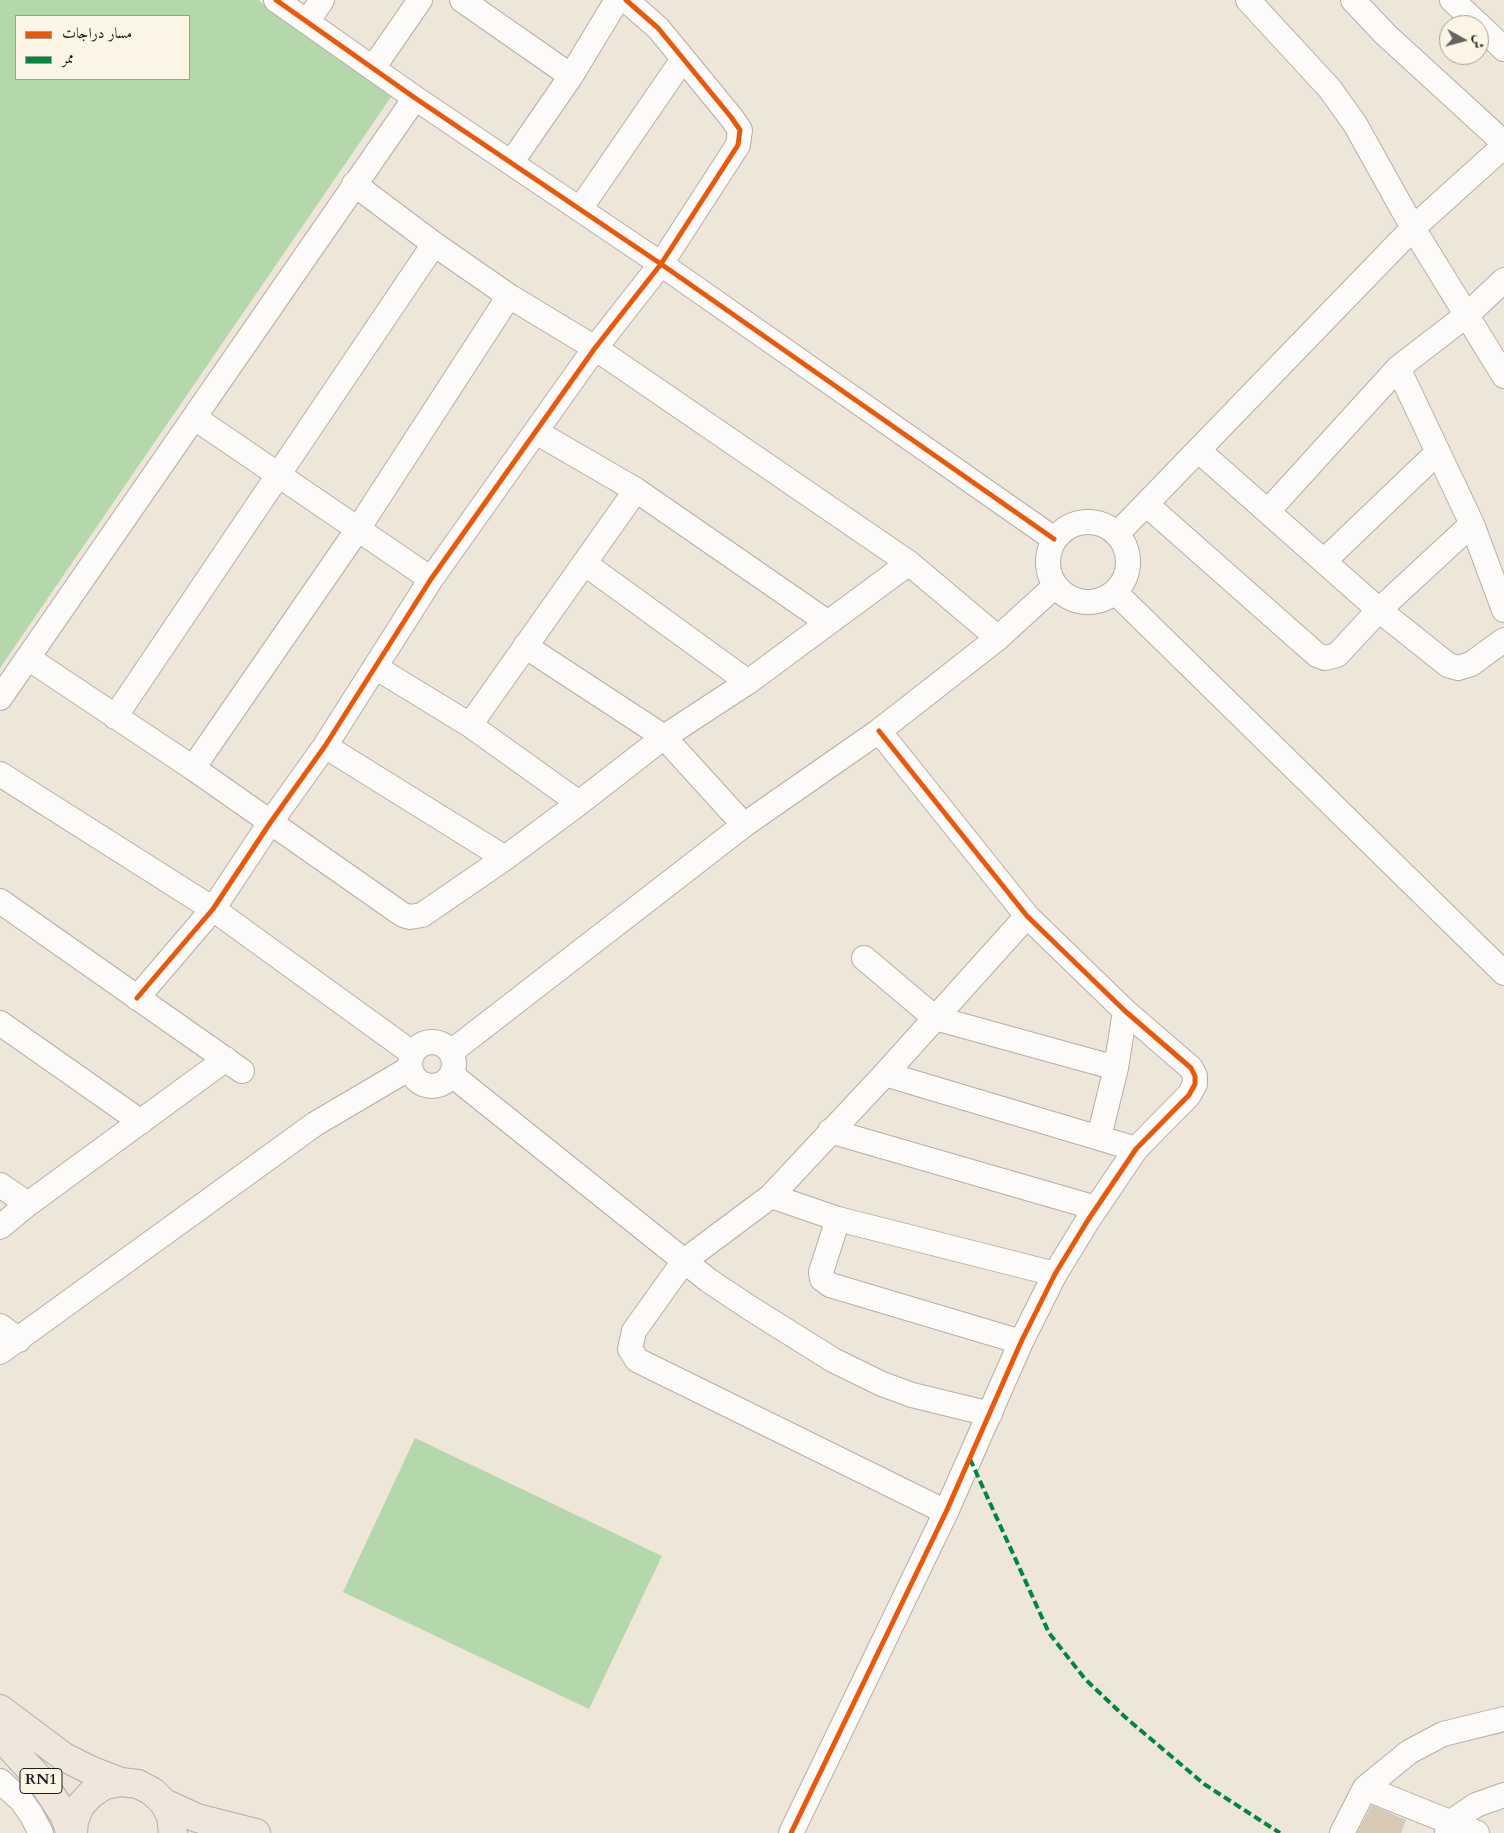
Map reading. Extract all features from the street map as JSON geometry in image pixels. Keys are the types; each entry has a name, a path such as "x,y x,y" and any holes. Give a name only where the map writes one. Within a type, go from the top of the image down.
{"main road":[{"name":"RN1","path":"0,1709 64,1757 90,1770 122,1782 138,1784 164,1803 197,1818 256,1833"},
{"name":"RN1","path":"0,1736 44,1784 64,1815 72,1833"},
{"name":"RN1","path":"72,1833 80,1806 91,1794 105,1785 122,1782"},
{"path":"164,1803 171,1816 173,1833"}],"street":[{"path":"276,0 415,98 661,264 1054,539"},
{"path":"308,22 322,0"},
{"path":"373,68 420,0"},
{"path":"462,0 570,76"},
{"path":"511,163 570,76 617,0"},
{"path":"138,998 213,909 325,746 432,579 595,348 661,264 738,145 740,130 658,28 626,0"},
{"path":"1248,0 1330,88 1355,124 1413,228 1501,362"},
{"path":"1117,534 1413,228 1504,145 1385,34 1353,0"},
{"path":"1452,0 1468,15"},
{"path":"1489,35 1504,49"},
{"path":"580,209 683,59"},
{"path":"0,698 415,98"},
{"path":"354,184 434,244 509,296 595,348 909,563 998,638"},
{"path":"115,717 434,244"},
{"path":"1268,511 1398,368 1468,314 1504,280"},
{"path":"193,768 358,529 509,296"},
{"path":"1398,368 1472,524 1504,610"},
{"path":"195,418 432,579"},
{"path":"536,432 636,490 827,622"},
{"path":"1198,450 1379,610 1448,665 1458,668 1471,664 1504,640"},
{"path":"1324,561 1438,452"},
{"path":"470,724 636,490"},
{"path":"1146,504 1317,655 1325,658 1337,656 1379,610 1472,524"},
{"path":"1085,521 1108,526 1117,534 1124,544 1128,557 1128,570 1123,582 1115,592 1097,601 1077,602 1065,596 1055,586 1049,575 1047,563 1049,550 1054,539 1062,530 1085,521"},
{"path":"28,658 193,768 270,824 403,915 410,917 422,915 505,858 664,737 748,682 909,563"},
{"path":"584,564 748,682"},
{"path":"0,774 213,909 411,1061 418,1082 425,1085 440,1085 451,1063 744,825 880,731 998,638 1055,586"},
{"path":"1115,592 1504,973"},
{"path":"525,646 664,737 744,825"},
{"path":"375,667 470,724 579,803"},
{"path":"791,1833 946,1512 1021,1342 1055,1274 1136,1149 1189,1095 1195,1084 1195,1076 1191,1068 1125,1011 1026,916 880,731"},
{"path":"325,746 505,858"},
{"path":"0,901 234,1065 141,1122 28,1204 0,1227"},
{"path":"946,1512 637,1360 630,1349 634,1331 684,1261 771,1196 885,1074 1026,916"},
{"path":"864,958 935,1018 1116,1068"},
{"path":"1099,1137 1116,1068 1125,1011"},
{"path":"0,1023 141,1122"},
{"path":"0,1326 10,1346 315,1124 411,1061 423,1043 431,1041 439,1042 451,1063 684,1261 729,1294 833,1360 882,1384 912,1395 990,1414"},
{"path":"885,1074 1136,1149"},
{"path":"830,1131 1096,1208"},
{"path":"0,1185 28,1204"},
{"path":"771,1196 838,1219 1055,1274"},
{"path":"838,1219 821,1272 822,1279 830,1285 1021,1342"},
{"path":"1342,1833 1365,1788 1409,1752 1443,1734 1504,1719"},
{"path":"0,1781 21,1800 41,1833"},
{"path":"1365,1788 1449,1828 1477,1833"},
{"path":"1449,1828 1476,1805 1504,1795"}],"green space":[{"path":"0,0 258,0 393,94 0,668"},
{"path":"415,1438 662,1556 589,1709 343,1592"}],"building":[{"path":"1372,1805 1406,1820 1401,1833 1357,1833"}],"marked path":[{"path":"970,1459 1049,1633 1085,1679 1125,1717 1204,1784 1280,1833"}],"cycle path":[{"path":"276,0 415,98 661,264 1054,539"},
{"path":"137,998 213,909 270,823 325,746 431,579 595,348 661,264 738,145 740,130 731,117 658,28 626,0"},
{"path":"791,1833 946,1512 1021,1342 1055,1274 1088,1220 1136,1149 1189,1095 1195,1084 1195,1076 1191,1068 1125,1011 1027,916 879,731"}]}
